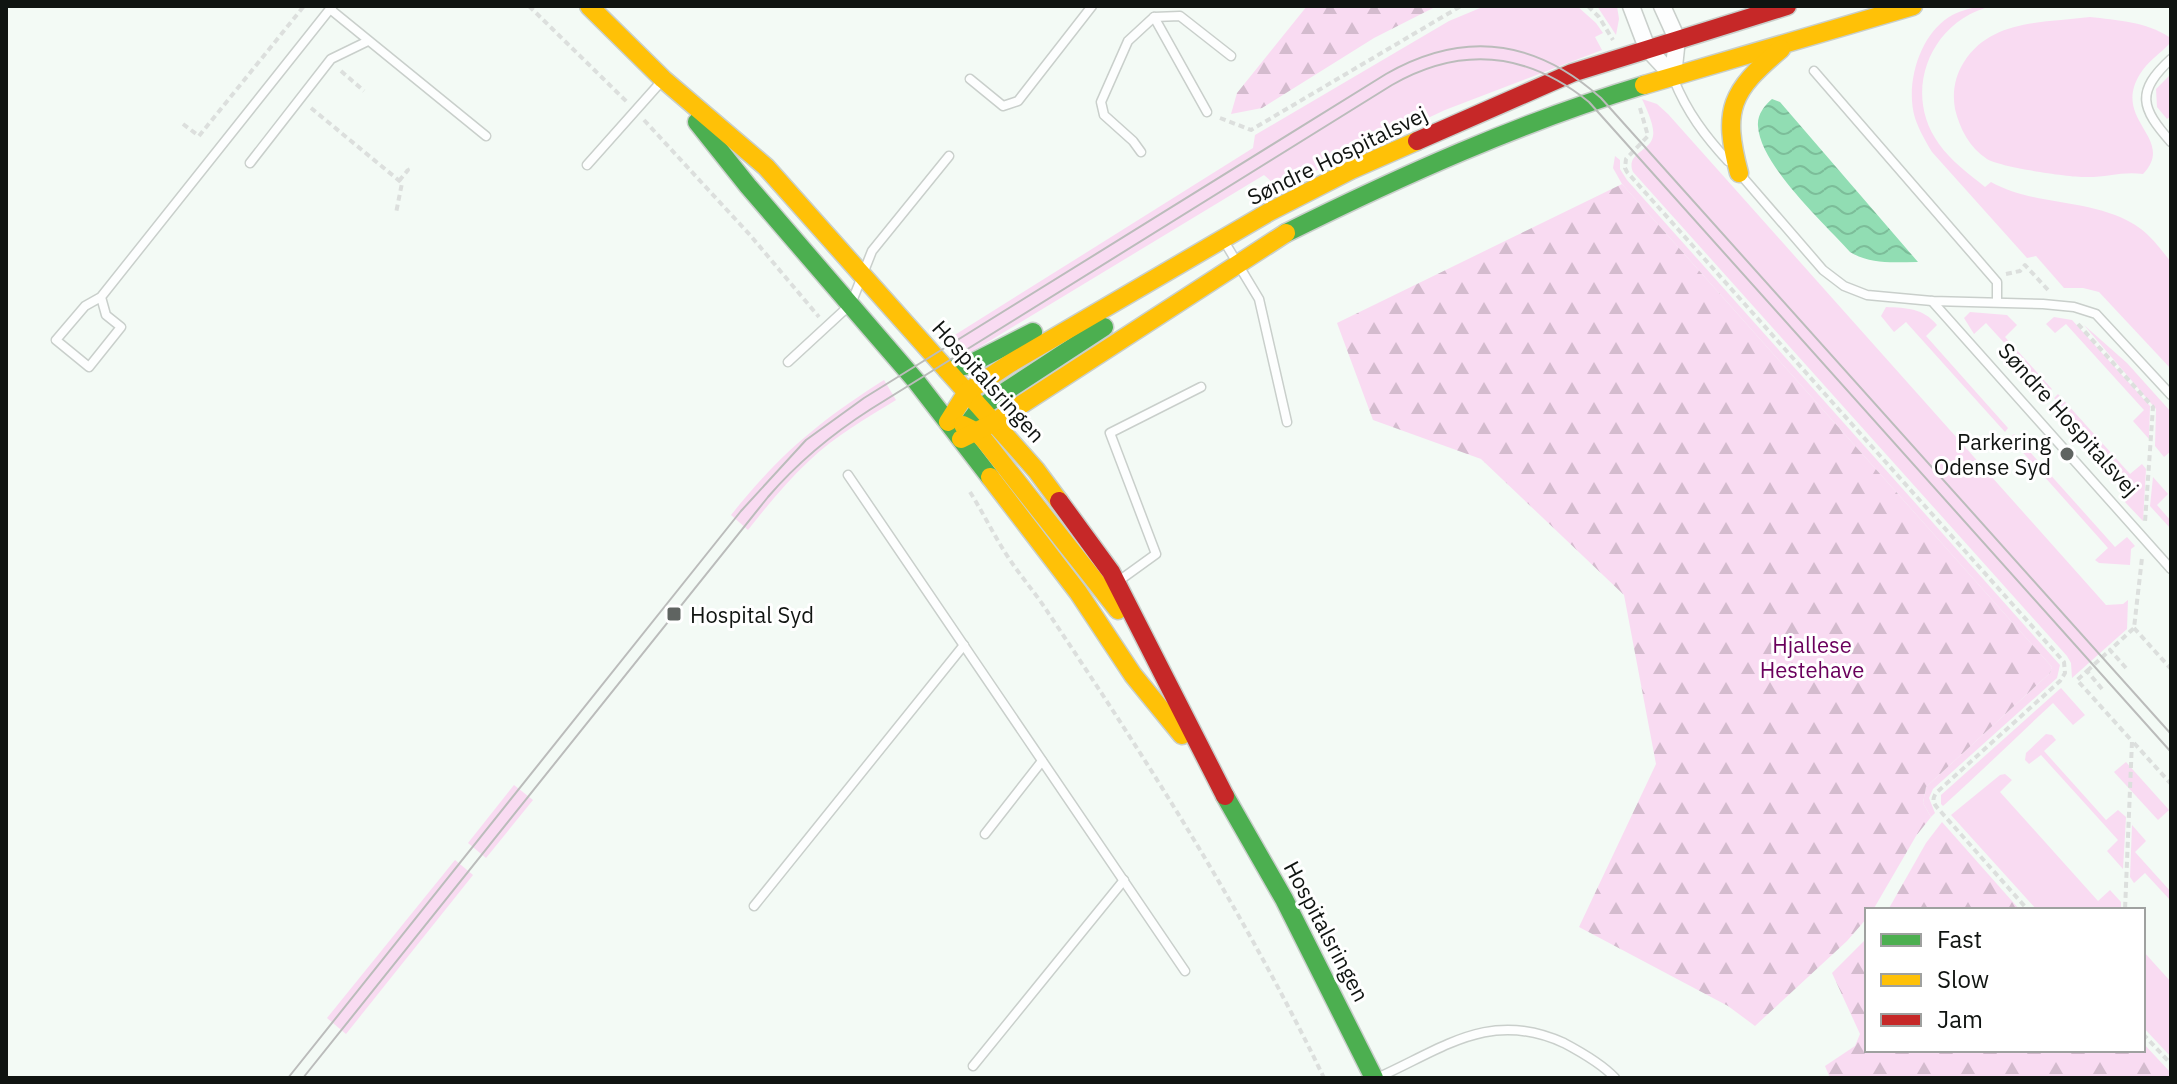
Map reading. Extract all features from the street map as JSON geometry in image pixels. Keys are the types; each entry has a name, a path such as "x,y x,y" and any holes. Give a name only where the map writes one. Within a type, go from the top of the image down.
{"street":[{"name":"Hospitalsringen","path":"589,6 663,79 766,167 856,289"},
{"path":"1631,6 1647,48 1673,76"},
{"path":"1662,6 1677,39 1673,76"},
{"name":"Søndre Hospitalsvej","path":"970,418 1009,364 1269,212 1351,170 1557,79 1787,6"},
{"path":"970,418 1042,389 1280,236 1367,193 1566,110 1913,6"},
{"path":"1739,173 1729,139 1728,121 1733,103 1741,86 1757,68 1793,40"},
{"name":"Hospitalsringen","path":"663,79 771,213 947,370 970,418 1078,592 1133,675 1209,768"},
{"path":"947,370 968,365 1090,300 1220,242"},
{"path":"856,289 951,402 970,418 1157,661"},
{"name":"Hospitalsringen","path":"970,418 1036,470 1116,583 1209,768 1289,907 1375,1078"}],"lane":[{"path":"970,79 1003,106 1018,101 1092,6"},
{"path":"1155,6 1154,17 1207,112"},
{"path":"101,297 106,315 121,327 89,367 56,340 85,306 101,297 331,8 486,136"},
{"path":"1141,152 1104,115 1101,102 1128,41 1154,17 1180,16 1231,56"},
{"path":"250,163 331,59 368,41"},
{"path":"2171,59 2154,76 2145,94 2148,113 2171,142"},
{"path":"1814,71 1997,282 1997,302"},
{"path":"1673,76 1683,102 1703,134 1833,279 1867,295 2062,306 2096,314 2171,395"},
{"path":"587,165 663,79"},
{"path":"788,362 831,325 856,289 872,251 949,156"},
{"path":"1220,242 1259,299 1287,422"},
{"name":"Søndre Hospitalsvej","path":"1932,301 2171,569"},
{"path":"1116,583 1156,554 1110,433 1201,387"},
{"path":"848,475 1185,971"},
{"path":"754,906 964,645"},
{"path":"985,834 1042,761"},
{"path":"973,1066 1124,880"},
{"path":"1375,1078 1470,1035 1511,1028 1541,1033 1577,1049 1615,1078"}],"path":[{"path":"183,124 199,136 304,6"},
{"path":"529,6 634,110 750,235 819,316 831,325"},
{"path":"1207,112 1251,130 1461,6"},
{"path":"1588,6 1599,17 1619,57"},
{"path":"333,81 341,71 364,91"},
{"path":"1632,88 1648,131 1643,143 1626,159 1627,172 2064,662 2065,673 2060,681 1933,798 1939,809 2026,908"},
{"path":"318,100 310,109 402,183 396,213"},
{"path":"333,128 338,122"},
{"path":"399,181 408,170 405,165"},
{"path":"1992,277 2020,271 2025,265 2153,407 2152,458 2134,628 2077,680 2171,784"},
{"path":"964,482 1008,558 1047,610 1227,894 1282,992 1324,1078"},
{"path":"2134,628 2171,669"},
{"path":"2110,650 2126,668"},
{"path":"2087,671 2102,689"},
{"path":"2125,908 2132,741"},
{"path":"2145,1036 2171,1064"}],"green space":[{"path":"1307,6 1437,6 1374,38 1262,108 1231,114 1237,93"},
{"path":"1485,6 1577,6 1603,33 1595,37 1602,50 1445,110 1279,188 1264,175 973,351 956,351 942,343 1253,148 1255,135 1449,21"},
{"path":"1597,6 1617,6 1619,19 1616,35"},
{"path":"1979,6 1992,6 1971,14 1953,26 1938,42 1928,61 1923,81 1923,102 1928,124 1949,156 1985,187 1991,182 2028,196 2105,212 2124,219 2149,236 2171,262 2171,369 2099,292 2064,288 2036,256 2027,258 1932,152 1923,136 1912,105 1913,77 1922,49 1939,25 1949,17"},
{"path":"2090,17 2141,25 2169,37 2170,43 2143,70 2133,90 2137,117 2153,150 2143,174 2067,176 1987,159 1966,137 1955,109 1955,84 1964,62 1975,48 2004,30"},
{"path":"2171,74 2171,116 2167,119 2157,107 2156,89"},
{"path":"1642,99 1657,104 1668,114 2106,605 2123,604 2128,600 2127,629 2072,678 2067,656 1633,172 1632,160 1653,136"},
{"path":"1615,156 1620,160 1620,169 1627,180 2060,665 2057,678 1933,789 1929,798 1935,813 1931,817 1923,803 1926,787 2050,673 2052,667 1622,184 1613,168"},
{"name":"Hjallese Hestehave","path":"1622,184 2052,667 2050,673 1926,787 1923,803 1931,817 1916,836 1874,908 1865,908 1865,920 1847,941 1755,1026 1728,1006 1579,927 1656,764 1624,595 1481,459 1373,420 1337,323"},
{"path":"1886,307 1920,312 1932,319 1937,325 1926,336 2008,428 2005,432 1906,322 1894,332 1881,316"},
{"path":"1970,312 2007,315 2017,325 2005,337 2052,389 2049,392 1986,323 1974,334 1964,318"},
{"path":"2054,317 2072,320 2150,406 2149,439 2133,421 2144,410 2066,324 2055,333 2046,324"},
{"path":"2084,325 2127,363 2171,412 2171,451 2164,457 2155,446 2156,409"},
{"path":"884,380 896,400 820,451 785,485 748,530 731,515 801,440"},
{"path":"2058,394 2130,474 2142,464 2146,469 2143,521 2125,502 2136,491 2054,398"},
{"path":"2014,434 2115,547 2127,537 2135,546 2131,549 2130,565 2099,563 2095,560 2108,548 2010,438"},
{"path":"2153,477 2168,494 2157,505 2171,521 2171,529 2150,506"},
{"path":"2061,688 2085,715 2073,725 2053,703 1943,806 1941,804 1941,795"},
{"path":"2046,734 2056,740 2044,751 2106,820 2118,810 2126,817 2123,869 2107,851 2118,840 2041,755 2029,764 2025,760 2026,753"},
{"path":"2126,762 2169,810 2158,820 2114,772"},
{"path":"2005,774 2012,780 2000,792 2098,901 2110,890 2121,902 2121,908 2035,908 1951,815"},
{"path":"514,785 533,800 486,858 468,843"},
{"path":"1942,822 2018,908 1889,908 1926,843"},
{"path":"2132,825 2146,841 2135,852 2171,892 2171,901 2145,873 2134,883 2130,877"},
{"path":"455,860 473,875 346,1034 327,1018"},
{"path":"1865,940 1865,1052 2145,1052 2145,1045 2171,1073 2171,1078 1830,1078 1825,1066 1855,1046 1860,1034 1832,973"},
{"path":"2145,953 2171,982 2171,1057 2145,1029"}],"water":[{"path":"1772,99 1780,102 1918,262 1883,262 1858,256 1850,252 1810,210 1781,175 1761,141 1759,118"}],"tram line":[{"path":"288,1078 741,511 806,440 864,398 1386,74 1443,51 1498,47 1524,53 1576,78 1601,98 2171,734"},
{"path":"303,1078 768,497 803,460 871,409 1392,85 1444,64 1469,60 1518,64 1566,85 1589,102 2171,752"}],"traffic: fast":[{"path":"1286,233 1462,152 1552,116 1644,85"},
{"path":"697,122 916,381 990,477"},
{"path":"971,420 980,408 1104,327"},
{"path":"947,370 968,365 1033,332"},
{"path":"1225,796 1284,899 1374,1078"}],"traffic: slow":[{"path":"589,6 663,79 766,167 1036,470 1059,501"},
{"path":"1644,85 1913,6"},
{"path":"1739,173 1731,133 1735,103 1751,77 1781,49"},
{"path":"948,422 967,392 1009,364 1269,212 1351,170 1417,141"},
{"path":"961,439 993,423 1286,233"},
{"path":"963,425 977,432 985,441 1118,610"},
{"path":"990,477 1078,592 1133,675 1182,735"}],"traffic: jam":[{"path":"1417,141 1572,73 1787,6"},
{"path":"1059,501 1111,572 1225,796"}],"place":[{"name":"Parkering Odense Syd","path":"2067,454"},
{"name":"Hospital Syd","path":"674,614"}]}
